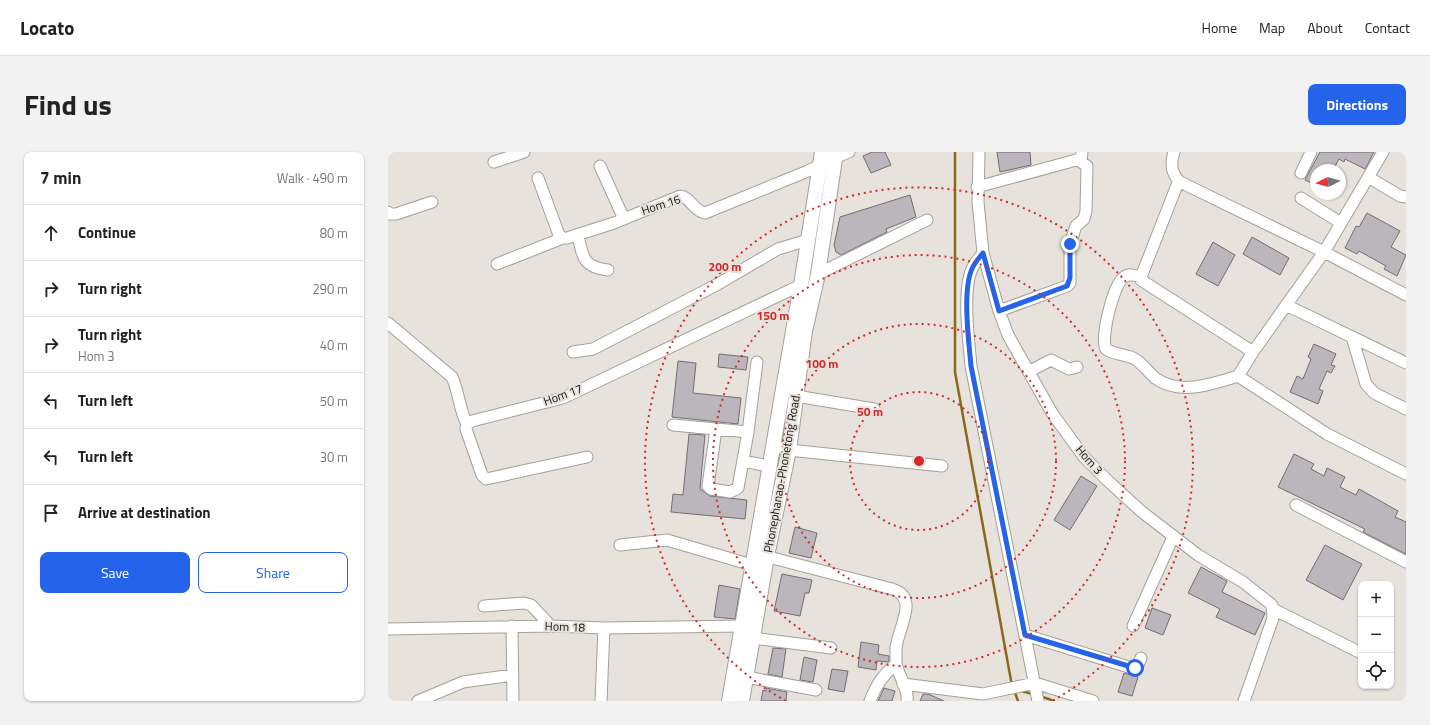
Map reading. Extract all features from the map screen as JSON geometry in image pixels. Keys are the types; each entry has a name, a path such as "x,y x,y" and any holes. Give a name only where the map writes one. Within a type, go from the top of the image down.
{"main road":[{"name":"Phonephanao-Phonetong Road","path":"729,701 741,626 788,450 796,396 801,284 822,152"},
{"name":"Phonephanao-Phonetong Road","path":"742,701 752,638 758,558 769,466 799,330 818,274 836,154"}],"street":[{"path":"494,162 524,152"},
{"name":"Hom 16","path":"497,264 562,238 578,235 680,196 686,197 695,209 705,213 819,166 836,154 849,152"},
{"name":"Hom 3","path":"979,152 977,187 983,253 999,311 1008,335 1030,371 1052,412 1084,457 1107,480 1174,537 1198,555 1243,582 1269,602 1273,610"},
{"path":"1174,152 1172,169 1174,176 1180,182 1405,291"},
{"path":"1301,173 1312,152"},
{"path":"1141,277 1130,275 1123,277 1118,284 1114,294 1103,340 1106,349 1134,359 1155,377 1168,385 1185,388 1207,385 1238,376 1253,352 1324,252 1383,152"},
{"path":"977,187 1081,155 1081,162 1087,166 1086,211 1084,219 1076,226 1070,244 1070,283 1067,286 999,311"},
{"path":"600,166 624,218"},
{"path":"1368,177 1400,196 1406,197"},
{"path":"538,178 558,233 562,238"},
{"path":"1141,277 1177,185 1180,182"},
{"path":"1301,198 1341,223"},
{"path":"388,212 390,214 396,214 432,202"},
{"path":"818,274 927,220"},
{"path":"578,235 583,257 590,265 608,270"},
{"path":"573,352 593,349 718,284 778,249 808,240"},
{"path":"983,253 973,266 968,282 968,327 971,366 1025,635 1033,685 1038,701"},
{"path":"1141,277 1141,280 1253,352"},
{"name":"Hom 17","path":"467,424 472,421 563,398 801,284"},
{"path":"1286,305 1406,363"},
{"path":"388,323 452,377 455,383 463,416 467,424 466,429 482,475 486,478 587,457"},
{"path":"1352,337 1366,384 1374,393 1406,410"},
{"path":"1030,371 1051,360 1069,369 1077,367"},
{"path":"716,429 708,486 711,489 730,492 738,488 748,432 757,362"},
{"path":"1238,376 1327,434 1406,474"},
{"path":"796,396 874,409"},
{"path":"673,424 748,432"},
{"path":"773,446 788,450 942,466"},
{"path":"743,461 769,466"},
{"path":"1296,505 1406,562"},
{"path":"1133,626 1174,537"},
{"path":"620,546 667,540 758,558 892,589 903,594 905,597 906,607 896,647 896,664 903,684 908,692 907,701"},
{"path":"484,606 524,603 531,605 551,626"},
{"path":"1244,701 1273,618 1273,610 1359,653"},
{"path":"512,626 513,701"},
{"name":"Hom 18","path":"388,629 512,626 604,628 741,626"},
{"path":"601,701 604,628"},
{"path":"1025,635 1132,668 1137,667 1141,658"},
{"path":"752,638 831,648"},
{"path":"870,701 876,686 883,676 896,664"},
{"path":"418,701 463,682 513,675"},
{"path":"746,677 816,690"},
{"path":"903,684 985,695 1033,685 1093,701"}],"building":[{"path":"872,152 885,152 891,165 871,173 863,156"},
{"path":"997,152 1030,152 1031,165 1000,172"},
{"path":"1320,152 1374,152 1365,169 1345,159 1344,162 1339,159 1336,164 1314,164"},
{"path":"1310,171 1310,182 1305,180"},
{"path":"910,195 916,217 886,229 887,232 841,255 836,252 834,245 840,217"},
{"path":"1367,213 1400,231 1391,247 1406,255 1397,276 1384,269 1386,266 1359,251 1357,254 1345,248 1356,226 1359,227"},
{"path":"1252,237 1289,258 1280,275 1243,254"},
{"path":"1213,242 1235,255 1218,286 1196,274"},
{"path":"1314,344 1336,354 1331,365 1335,366 1331,373 1327,371 1319,389 1323,391 1318,404 1290,392 1297,376 1303,379 1311,359 1308,357"},
{"path":"719,354 748,357 746,370 718,367"},
{"path":"678,361 696,363 693,393 741,398 738,424 672,417"},
{"path":"689,434 705,435 700,489 710,496 747,500 745,519 671,512 673,494 683,495"},
{"path":"1294,454 1314,464 1311,469 1324,476 1327,468 1345,477 1340,487 1356,495 1359,489 1398,511 1395,517 1406,522 1406,554 1363,532 1365,529 1278,487"},
{"path":"1081,476 1097,486 1070,530 1054,520"},
{"path":"795,527 817,533 811,558 789,553"},
{"path":"1325,545 1362,564 1343,600 1306,580"},
{"path":"1201,567 1227,581 1222,592 1265,613 1255,635 1216,617 1220,609 1188,593"},
{"path":"782,574 812,580 809,593 805,593 800,616 774,611"},
{"path":"719,585 740,589 735,619 714,617"},
{"path":"1152,608 1171,615 1163,635 1145,628"},
{"path":"861,642 879,645 878,654 889,656 889,661 877,661 876,670 858,667"},
{"path":"773,648 786,649 782,677 768,674"},
{"path":"804,657 817,660 813,682 800,680"},
{"path":"832,669 848,671 844,692 828,689"},
{"path":"1124,673 1138,677 1132,696 1118,692"},
{"path":"766,688 787,692 786,701 761,701 763,690 766,691"},
{"path":"884,688 895,691 892,701 878,701"},
{"path":"923,694 928,694 944,701 920,701"}],"waterway":[{"path":"955,152 955,372 1012,686"},
{"path":"1014,690 1018,701"},
{"path":"1021,691 1033,694"},
{"path":"1040,696 1054,701"}],"route":[{"path":"1070,244 1070,283 1067,286 999,311 983,253 973,266 968,282 968,327 971,366 994,473 1025,635 1135,668"}]}
